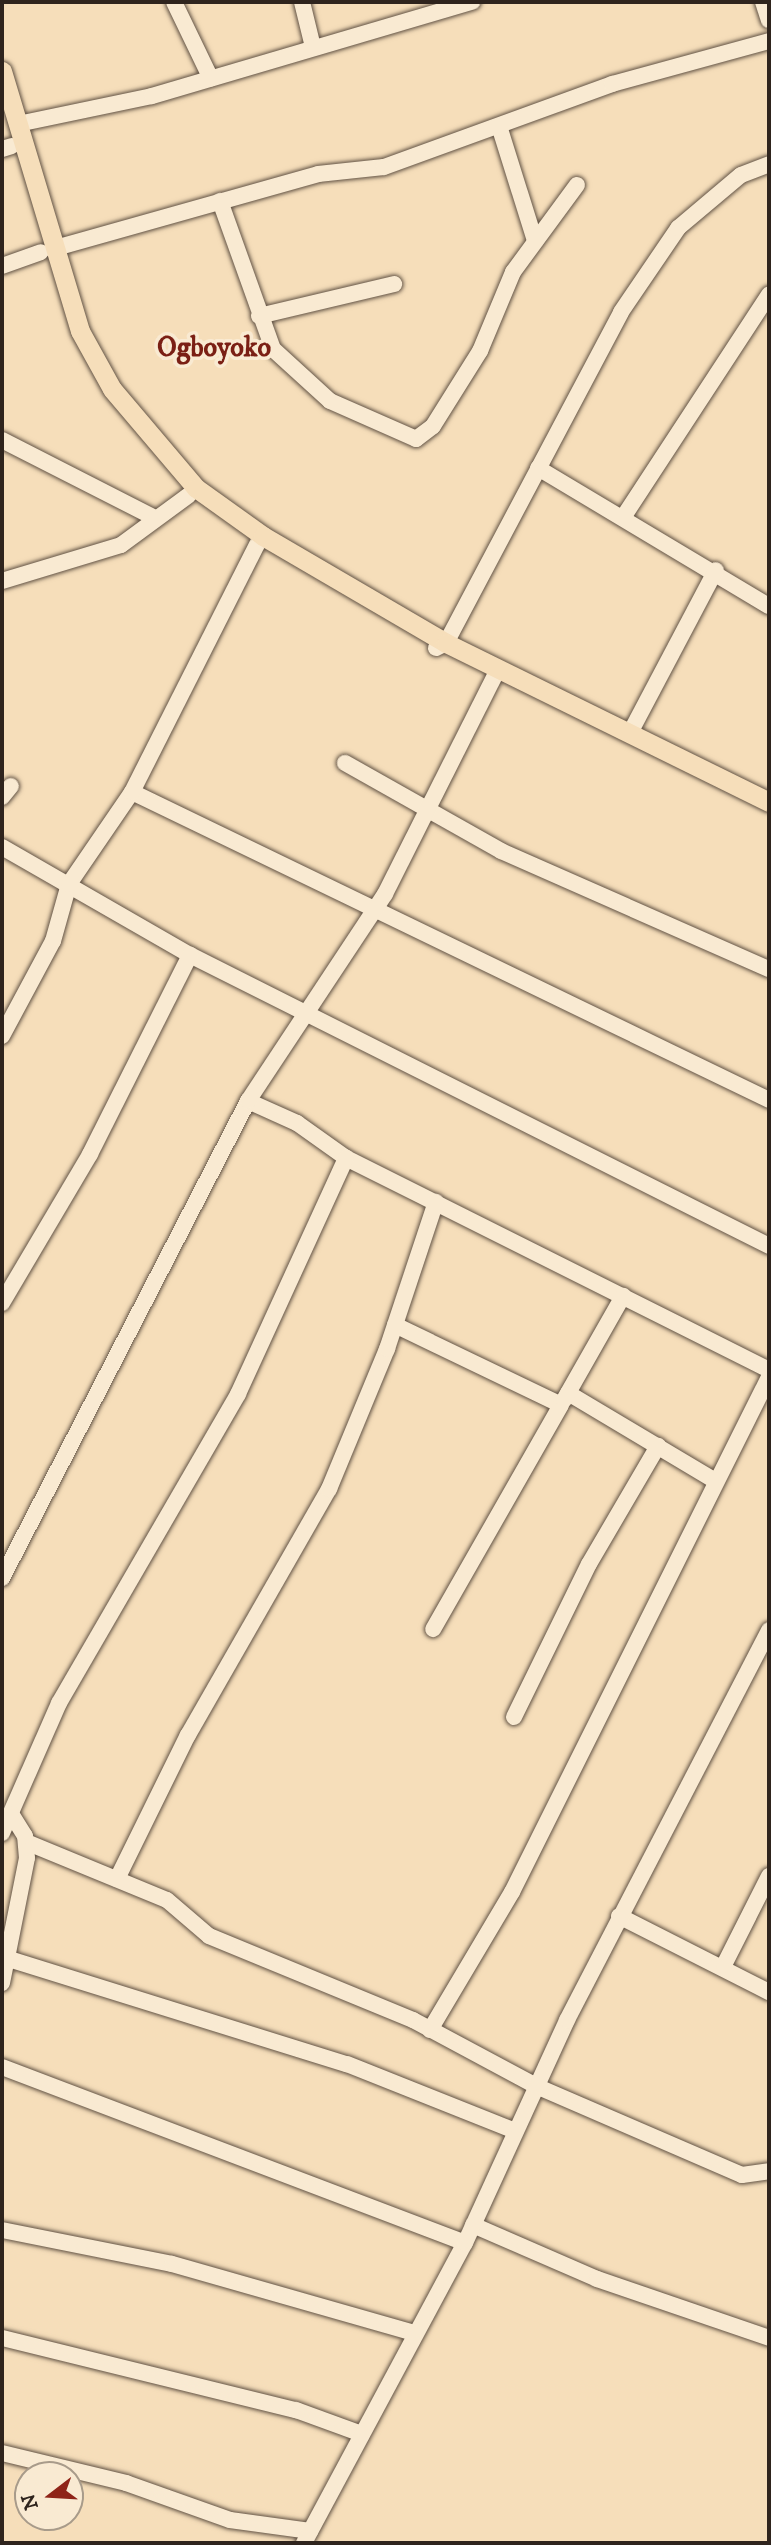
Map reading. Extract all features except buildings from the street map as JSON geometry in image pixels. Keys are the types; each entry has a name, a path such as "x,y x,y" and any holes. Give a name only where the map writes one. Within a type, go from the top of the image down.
{"main road":[{"path":"2,71 10,119 71,335 145,440 189,495 257,545 441,645 769,812"},
{"path":"10,119 7,148 25,171"},
{"path":"145,440 196,488 263,537 441,645"},
{"path":"496,673 630,733 769,802"}],"street":[{"path":"174,2 211,79"},
{"path":"302,2 313,47"},
{"path":"10,119 211,79 431,9 472,2"},
{"path":"763,2 769,20"},
{"path":"2,266 46,251 318,174 384,167 500,129 612,85 769,41"},
{"path":"500,129 535,241"},
{"path":"441,645 621,312 678,228 741,175 769,164"},
{"path":"220,201 273,349 300,379 330,401 416,439 433,426 480,351 513,272 577,185"},
{"path":"259,316 394,284"},
{"path":"624,516 769,294"},
{"path":"4,444 155,518"},
{"path":"538,467 716,570 769,606"},
{"path":"2,581 121,545 189,495"},
{"path":"2,1036 52,940 69,884 132,792 257,545"},
{"path":"630,733 716,570"},
{"path":"2,1578 248,1101 376,910 496,673"},
{"path":"345,763 426,813 769,969"},
{"path":"132,792 769,1100"},
{"path":"2,847 190,955 769,1247"},
{"path":"2,1303 90,1154 190,955"},
{"path":"248,1101 297,1123 346,1158 769,1370"},
{"path":"2,1833 59,1703 238,1394 346,1158"},
{"path":"117,1879 188,1735 328,1489 395,1325 436,1202"},
{"path":"433,1629 623,1296"},
{"path":"395,1325 564,1399 657,1446 714,1480"},
{"path":"430,2030 512,1892 714,1480 769,1377"},
{"path":"514,1717 589,1564 657,1446"},
{"path":"2,2453 126,2483 230,2520 307,2537 414,2333 465,2243 536,2086 619,1916 767,1638"},
{"path":"2,1983 9,1959 26,1842 11,1814"},
{"path":"26,1842 175,1905 209,1936 282,1961 347,1997 430,2030 536,2086 742,2175 769,2171"},
{"path":"724,1965 769,1876"},
{"path":"619,1916 724,1965 769,1992"},
{"path":"9,1959 347,2063 515,2131"},
{"path":"2,2067 465,2243"},
{"path":"473,2225 597,2279 769,2338"},
{"path":"2,2230 172,2264 414,2333"},
{"path":"2,2339 296,2410 362,2434"}],"district":[{"name":"Ogboyoko","path":"214,348"}]}
